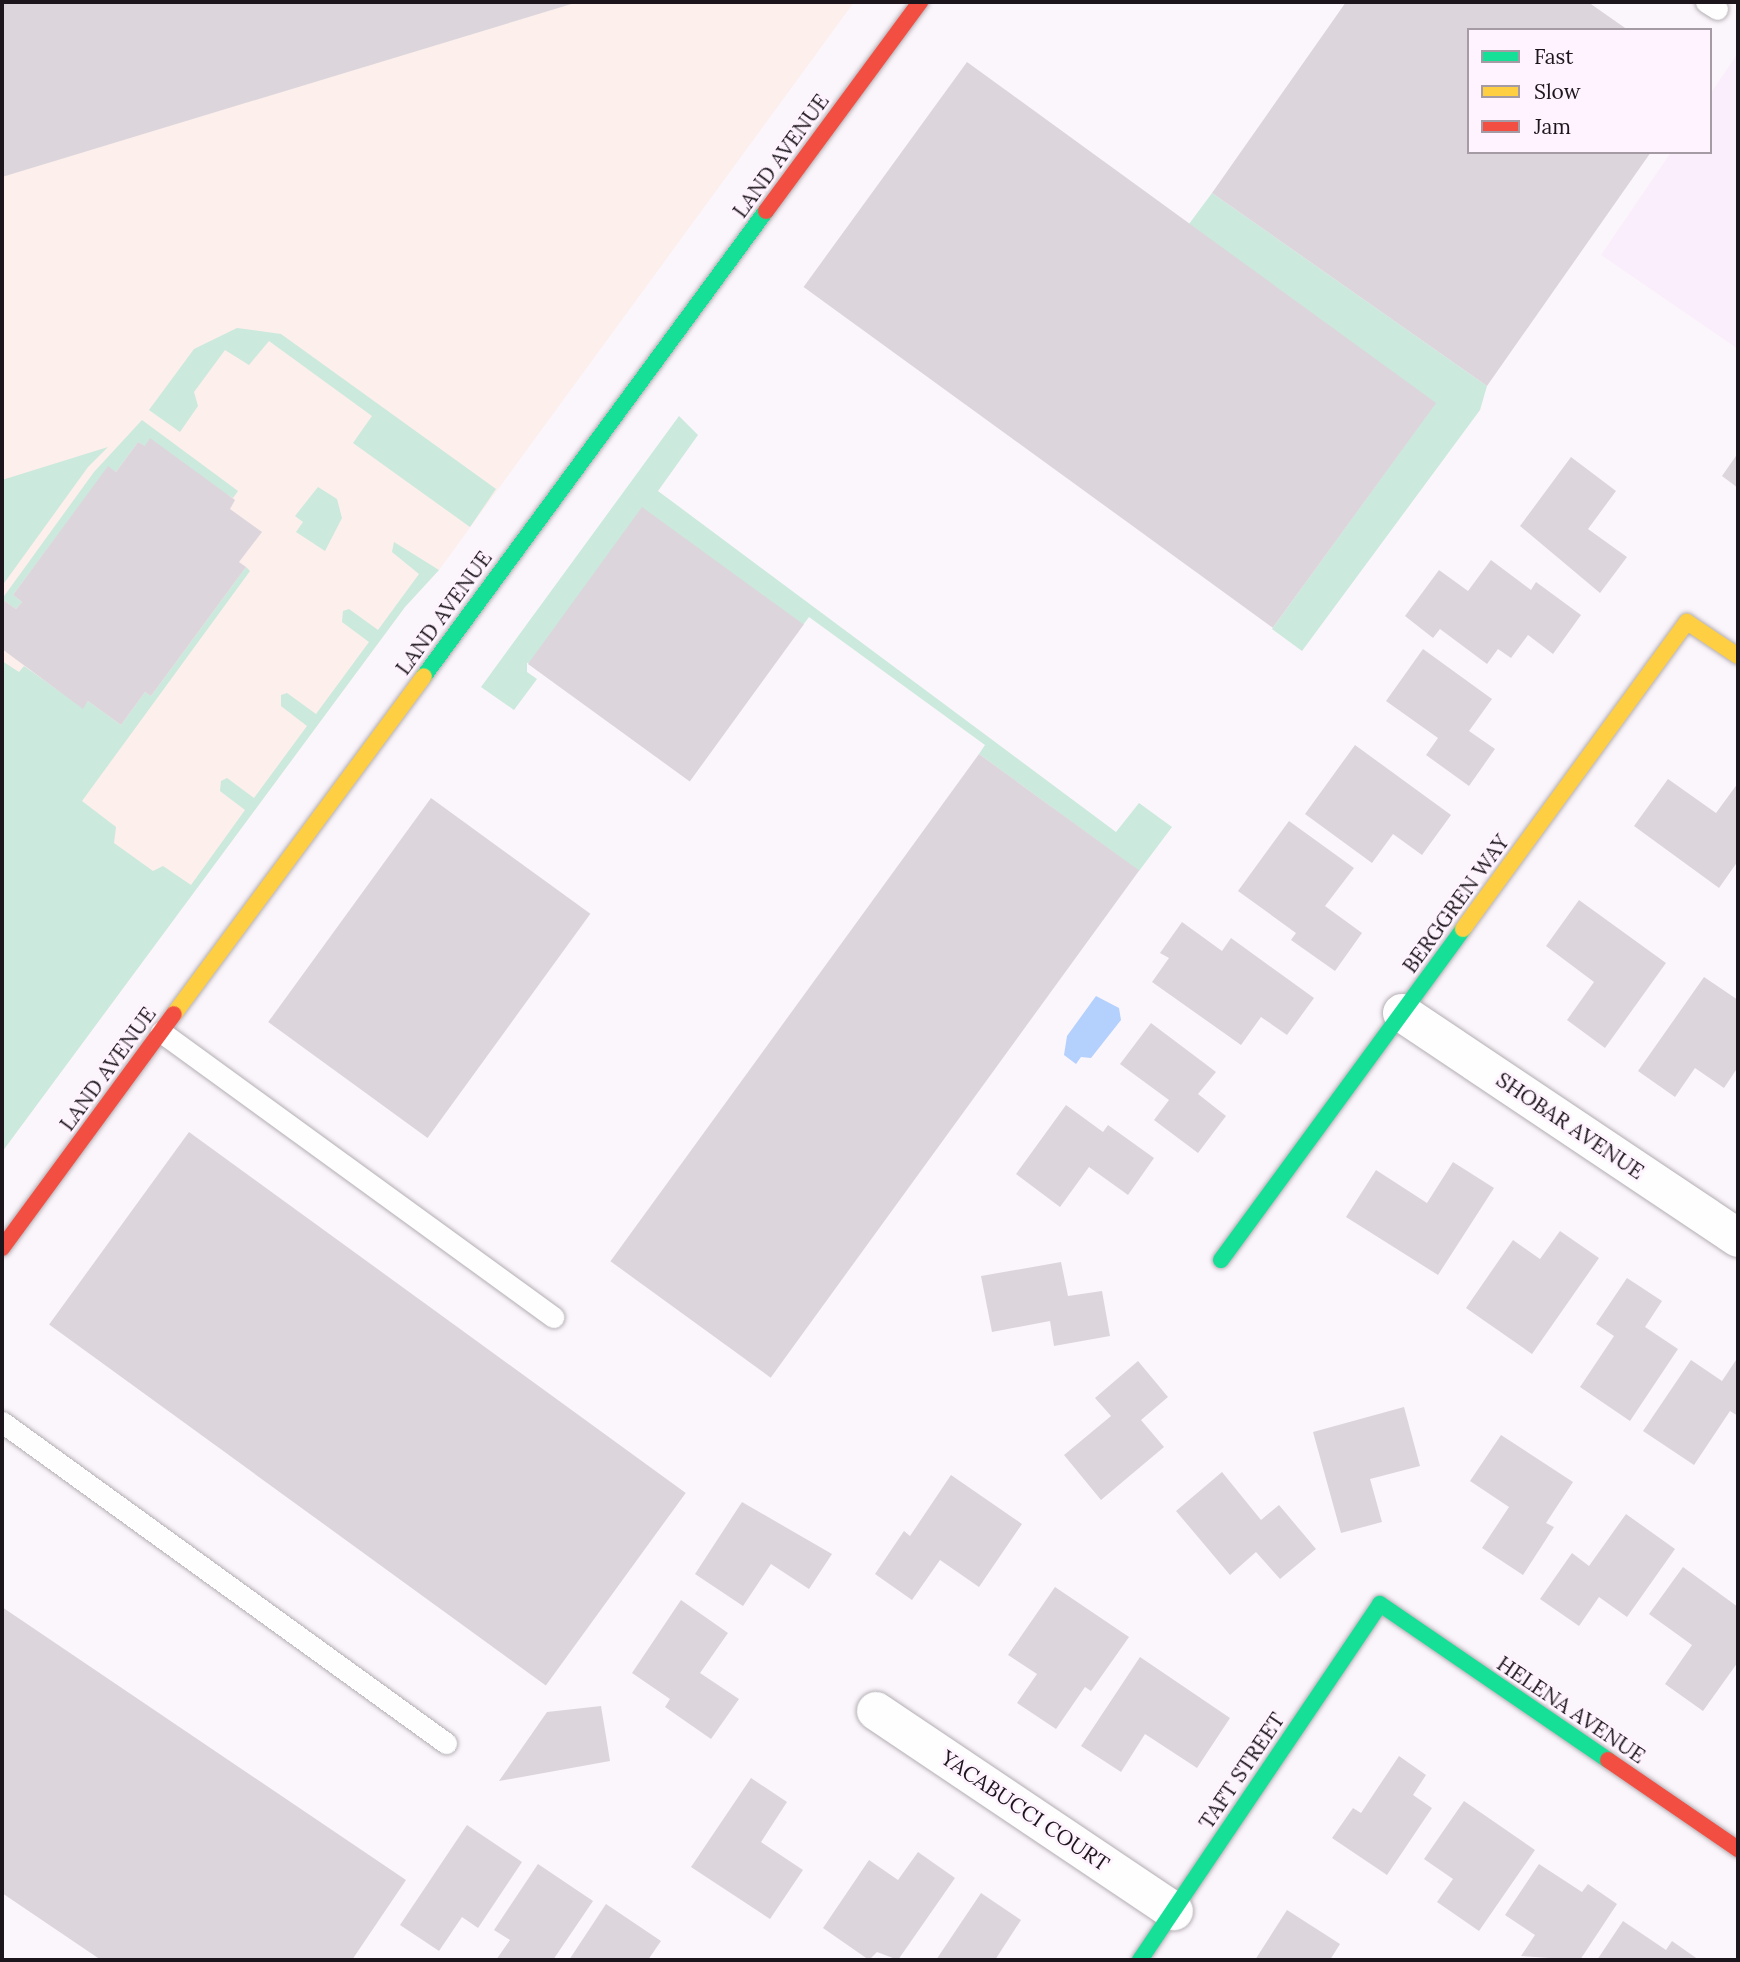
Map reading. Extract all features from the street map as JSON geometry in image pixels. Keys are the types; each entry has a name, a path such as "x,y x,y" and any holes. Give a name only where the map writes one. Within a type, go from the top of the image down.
{"street":[{"name":"LAND AVENUE","path":"2,1248 920,2"},
{"name":"BERGGREN WAY","path":"1222,1260 1687,622 1738,656"},
{"name":"SHOBAR AVENUE","path":"1402,1013 1738,1238"},
{"name":"HELENA AVENUE","path":"1380,1604 1738,1849"},
{"name":"TAFT STREET","path":"1140,1960 1380,1604"},
{"name":"YACABUCCI COURT","path":"876,1711 1174,1910"}],"lane":[{"path":"161,1032 553,1317"},
{"path":"2,1422 446,1743"}],"shaded area":[{"path":"2,2 854,2 439,570 405,607 2,1152"},
{"path":"1738,53 1738,349 1601,255 1670,154 1712,154 1712,91"}],"green space":[{"path":"1212,193 1487,386 1480,410 1302,651 1272,629 1435,404 1189,224"},
{"path":"237,328 281,334 496,489 470,527 353,443 372,416 269,341 249,365 225,350 194,392 198,406 180,432 149,410 194,349"},
{"path":"679,416 698,435 658,491 1116,832 1139,803 1172,827 1139,871 979,754 985,745 809,617 803,625 527,663 527,672 537,679 514,710 481,687"},
{"path":"142,420 238,491 233,498 138,442 116,472 108,467 13,595 22,602 16,609 2,599 94,472"},
{"path":"108,447 88,467 2,586 2,480"},
{"path":"318,487 337,499 342,518 325,551 296,532 303,522 295,516"},
{"path":"394,542 439,570 405,607 2,1152 2,661 19,672 24,666 83,708 88,701 121,725 145,692 151,696 246,567 250,571 82,801 116,827 114,843 153,871 163,866 191,885 245,810 220,791 221,781 227,778 254,798 307,726 281,706 281,695 287,693 316,714 369,642 342,622 343,611 349,609 378,630 419,574 392,552"}],"water":[{"path":"1096,996 1119,1008 1121,1020 1091,1058 1081,1057 1076,1064 1064,1055 1067,1036"}],"building":[{"path":"2,2 578,2 2,177"},
{"path":"1346,2 1588,2 1625,28 1467,28 1467,154 1650,154 1487,386 1212,193"},
{"path":"967,62 1436,403 1273,628 804,287"},
{"path":"150,438 235,500 230,509 262,532 239,562 246,567 151,696 145,692 121,725 88,701 83,709 2,649 2,599 16,609 22,602 13,595 108,466 116,472 138,442 145,446"},
{"path":"1738,453 1738,488 1722,476"},
{"path":"1571,457 1616,491 1588,529 1627,557 1600,593 1520,526"},
{"path":"642,507 804,625 690,782 528,664"},
{"path":"1491,560 1531,590 1536,582 1581,615 1553,654 1528,635 1511,658 1498,649 1487,664 1440,629 1433,638 1405,616 1439,570 1468,591"},
{"path":"1423,649 1492,699 1469,731 1495,749 1469,786 1426,755 1438,738 1386,701"},
{"path":"1355,745 1451,815 1422,855 1393,834 1372,863 1305,814"},
{"path":"979,754 1139,870 771,1378 610,1261"},
{"path":"1668,779 1716,813 1738,783 1738,861 1719,888 1634,826"},
{"path":"431,798 590,914 428,1138 268,1022"},
{"path":"1289,821 1354,868 1325,906 1362,933 1335,971 1291,940 1296,933 1238,891"},
{"path":"1579,900 1666,963 1605,1048 1567,1020 1594,982 1546,946"},
{"path":"1182,922 1222,951 1231,938 1314,998 1287,1035 1261,1017 1241,1045 1152,982 1169,958 1160,953"},
{"path":"1704,977 1738,1000 1738,1067 1724,1088 1695,1068 1675,1097 1638,1071"},
{"path":"1151,1023 1216,1072 1198,1094 1226,1116 1198,1153 1154,1120 1169,1100 1120,1064"},
{"path":"1066,1105 1103,1132 1108,1125 1154,1158 1128,1195 1089,1167 1060,1207 1016,1174"},
{"path":"189,1132 686,1493 546,1685 49,1325"},
{"path":"1453,1162 1494,1188 1438,1275 1346,1217 1376,1170 1427,1203"},
{"path":"1560,1231 1599,1258 1532,1354 1466,1308 1513,1240 1540,1259"},
{"path":"1061,1262 1068,1296 1102,1291 1110,1336 1054,1346 1050,1321 992,1332 981,1276"},
{"path":"1627,1278 1662,1301 1645,1327 1678,1349 1630,1421 1580,1387 1614,1336 1596,1324"},
{"path":"1738,1357 1738,1416 1730,1411 1694,1465 1643,1431 1691,1360 1722,1381"},
{"path":"1138,1361 1168,1397 1141,1420 1164,1447 1101,1500 1064,1455 1111,1416 1095,1398"},
{"path":"1404,1407 1420,1466 1370,1479 1382,1522 1341,1533 1313,1432"},
{"path":"1501,1435 1573,1482 1546,1523 1554,1527 1523,1575 1482,1548 1509,1507 1470,1481"},
{"path":"1222,1472 1261,1520 1279,1505 1316,1549 1280,1579 1256,1552 1230,1575 1176,1511"},
{"path":"951,1475 1022,1524 979,1587 940,1560 912,1600 875,1574 904,1531 910,1536"},
{"path":"742,1502 832,1554 809,1589 771,1564 743,1606 695,1574"},
{"path":"1626,1514 1675,1549 1627,1617 1599,1597 1579,1626 1540,1599 1572,1553 1589,1566"},
{"path":"1683,1567 1738,1607 1738,1662 1703,1711 1665,1684 1692,1645 1649,1614"},
{"path":"1055,1587 1129,1637 1091,1691 1085,1687 1056,1729 1017,1703 1037,1674 1008,1655"},
{"path":"681,1600 728,1633 700,1673 739,1699 711,1739 665,1707 670,1699 632,1673"},
{"path":"2,1607 406,1880 352,1960 101,1960 2,1893"},
{"path":"1140,1657 1230,1718 1197,1768 1145,1734 1121,1772 1081,1746"},
{"path":"601,1706 610,1761 499,1781 547,1712"},
{"path":"1399,1756 1426,1775 1413,1795 1432,1808 1387,1875 1332,1838 1353,1808 1361,1813"},
{"path":"751,1778 787,1802 761,1842 803,1870 770,1919 691,1867"},
{"path":"1464,1801 1535,1850 1479,1931 1437,1902 1453,1879 1424,1859"},
{"path":"467,1825 522,1862 478,1928 462,1917 439,1951 400,1925"},
{"path":"918,1852 955,1878 898,1960 877,1952 869,1960 823,1928 869,1860 898,1880"},
{"path":"538,1864 593,1901 553,1960 496,1960 510,1940 494,1930"},
{"path":"1539,1864 1582,1892 1588,1884 1617,1904 1580,1960 1521,1956 1535,1935 1505,1915"},
{"path":"981,1893 1021,1920 995,1960 936,1960"},
{"path":"606,1904 661,1941 648,1960 569,1960"},
{"path":"1287,1910 1340,1944 1330,1960 1255,1960"},
{"path":"1623,1921 1666,1950 1672,1941 1699,1960 1597,1960"}],"traffic: fast":[{"path":"424,676 766,211"},
{"path":"1221,1260 1463,929"},
{"path":"1140,1960 1380,1604 1608,1760"}],"traffic: slow":[{"path":"1463,929 1687,622 1738,656"},
{"path":"174,1014 424,676"}],"traffic: jam":[{"path":"766,211 920,2"},
{"path":"2,1248 174,1014"},
{"path":"1608,1760 1738,1849"}]}
